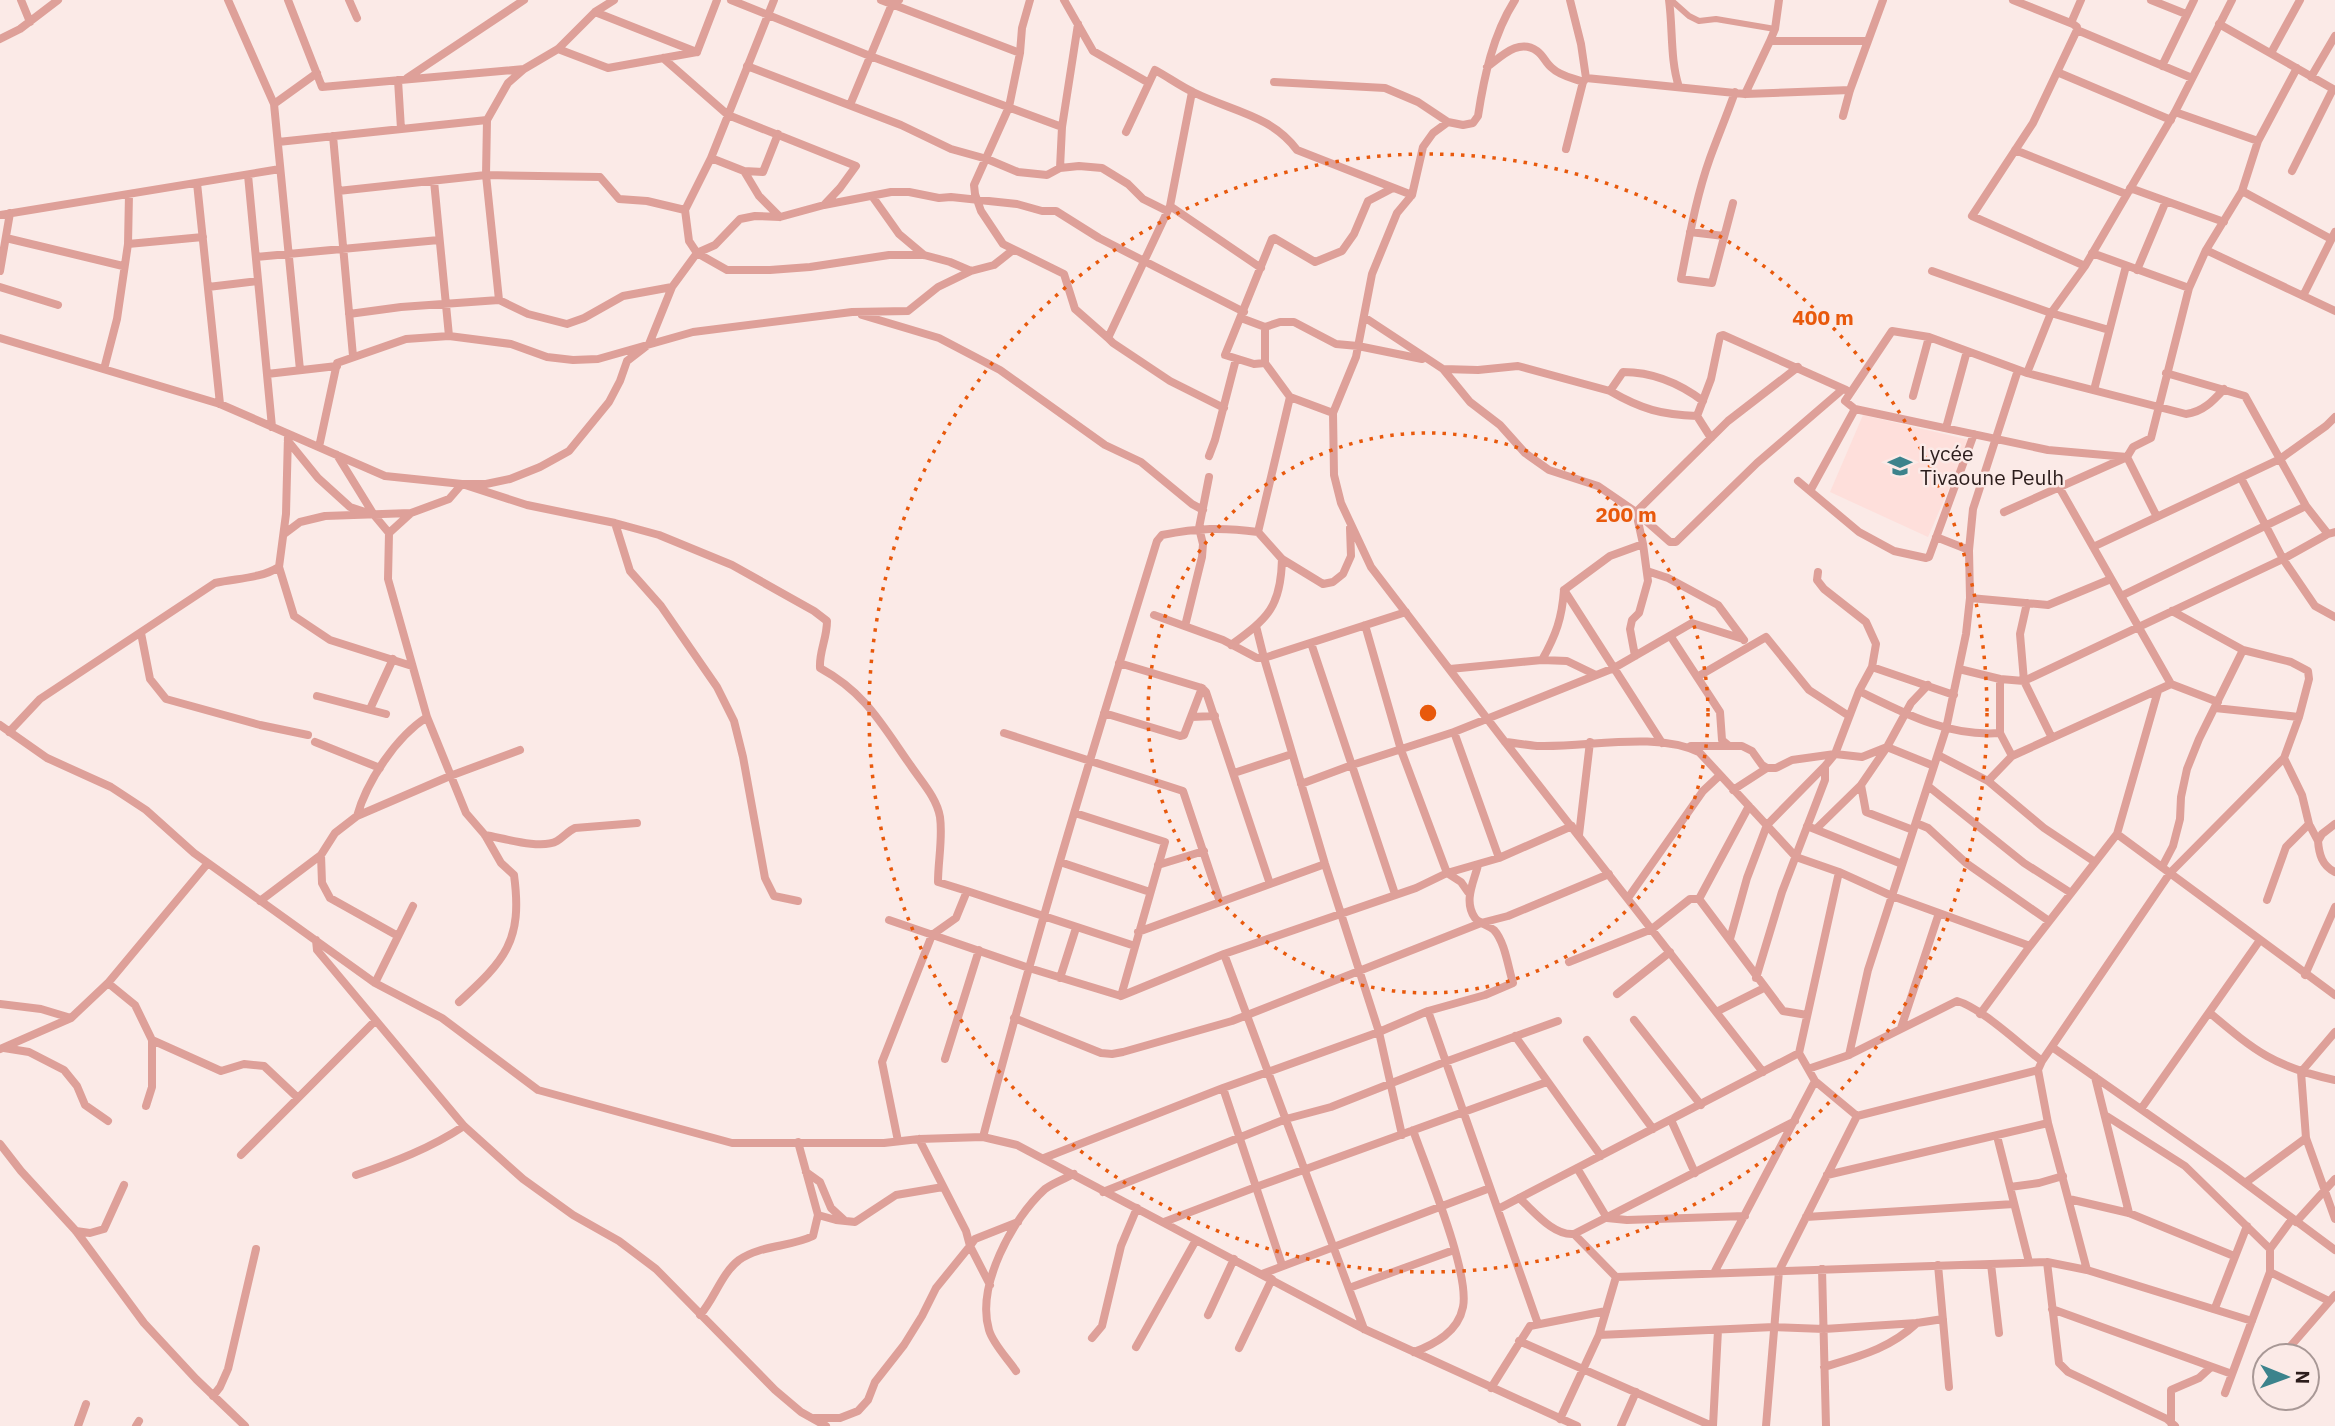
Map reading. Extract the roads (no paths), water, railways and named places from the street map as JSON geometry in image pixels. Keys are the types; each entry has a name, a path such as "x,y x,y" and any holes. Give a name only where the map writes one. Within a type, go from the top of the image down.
{"street":[{"path":"20,0 30,22"},
{"path":"0,38 30,22 58,0"},
{"path":"229,0 274,104 300,370"},
{"path":"288,0 322,86 524,68"},
{"path":"349,0 357,18"},
{"path":"401,80 524,0"},
{"path":"499,300 486,175 487,120 508,83 524,68 558,49 595,12 614,0"},
{"path":"697,52 718,0"},
{"path":"731,0 870,56 1062,127"},
{"path":"774,0 711,158 685,210 688,242 697,253 727,270 810,267 889,255 924,255 971,271"},
{"path":"880,0 895,2 1020,53"},
{"path":"1030,0 1022,28 1009,107 974,185 976,201 1003,244 1063,274 1075,309 1113,343 1170,381 1224,408"},
{"path":"1065,0 1093,51 1149,83"},
{"path":"1274,82 1385,88 1418,102 1448,122 1463,125 1473,123 1478,116 1487,66 1503,20 1515,0"},
{"path":"1566,149 1585,80 1581,44 1570,0"},
{"path":"1670,0 1673,68 1679,87"},
{"path":"1670,0 1699,21 1716,19 1775,29"},
{"path":"1745,94 1775,29 1779,0"},
{"path":"1843,116 1883,0"},
{"path":"2013,0 2035,4 2074,27 2192,78"},
{"path":"2081,0 2057,72 2033,123 1972,216 2085,265"},
{"path":"2151,0 2186,14"},
{"path":"2162,66 2194,0"},
{"path":"1849,1055 1868,970 1946,729 1970,598 1969,550 1973,509 1996,439 2022,372 2051,313 2085,265 2173,116 2230,0"},
{"path":"2271,53 2300,0"},
{"path":"850,105 895,2"},
{"path":"595,12 697,52"},
{"path":"1060,168 1062,127 1078,24"},
{"path":"2219,24 2334,90 2292,172"},
{"path":"2311,76 2335,36"},
{"path":"1770,41 1867,41"},
{"path":"1487,66 1514,48 1522,46 1535,49 1551,68 1561,74 1585,80 1745,94 1850,90"},
{"path":"558,49 608,68 697,52"},
{"path":"663,58 728,114 856,166 824,205"},
{"path":"747,66 850,105 951,149 987,159 1018,172 1047,176 1060,168 1102,168 1128,184 1143,199 1168,208 1261,268"},
{"path":"2004,512 2127,457 2133,447 2151,438 2189,288 2206,250 2242,191 2259,141 2297,68"},
{"path":"1126,132 1156,70 1192,92 1274,125 1297,150 1412,195"},
{"path":"2057,72 2173,116 2259,141"},
{"path":"274,104 317,73"},
{"path":"401,80 401,129"},
{"path":"1108,338 1168,208 1192,92"},
{"path":"1733,203 1712,283 1681,279 1690,232 1710,158 1735,92"},
{"path":"278,142 487,120"},
{"path":"1448,122 1433,133 1423,147 1412,195 1397,213 1373,274 1356,357 1333,414 1334,475 1341,503 1371,567 1763,1072"},
{"path":"711,158 744,171 763,172 778,134"},
{"path":"333,136 353,356"},
{"path":"2015,150 2224,222"},
{"path":"0,215 280,169"},
{"path":"744,171 759,197 780,217"},
{"path":"248,175 272,427"},
{"path":"338,191 486,175 600,177 619,199 647,201 685,210"},
{"path":"434,181 449,336"},
{"path":"197,183 220,404"},
{"path":"1265,363 1254,364 1225,355 1274,238 1315,262 1342,251 1354,234 1368,201 1391,189"},
{"path":"2242,191 2333,235 2303,296"},
{"path":"0,338 220,404 272,427 288,438 319,447 385,476 486,484 510,479 569,451 609,402 621,382 627,361 649,344 672,287 697,253 715,245 740,219 755,216 780,217 891,192 909,192 939,198 1017,204 1042,211 1056,211 1098,238 1146,260 1265,327 1280,322 1294,322 1336,344 1429,360"},
{"path":"104,369 117,319 128,244 129,194"},
{"path":"873,196 899,234 924,255"},
{"path":"2137,270 2166,201"},
{"path":"0,271 10,213"},
{"path":"1690,232 1724,236"},
{"path":"128,244 203,237"},
{"path":"6,238 123,266"},
{"path":"256,257 439,240"},
{"path":"319,447 337,363 406,339 449,336 511,344 547,357 598,359 693,332 852,312 908,311 938,287 971,271 994,265 1013,250"},
{"path":"2206,250 2335,310"},
{"path":"2092,253 2189,288"},
{"path":"2094,390 2126,266"},
{"path":"1932,271 2051,313 2109,330"},
{"path":"208,287 258,281"},
{"path":"0,287 58,305"},
{"path":"349,314 499,300 528,314 567,324 623,296 672,287"},
{"path":"852,312 939,338 1000,370 1105,445 1141,462 1203,510"},
{"path":"1364,317 1443,369 1470,402 1500,425 1525,453 1549,470 1598,486 1636,512 1670,542 1676,542 1757,463 1847,391 1892,331 1929,337 2022,372 2186,414 2195,413 2212,402 2224,389"},
{"path":"1265,327 1265,363 1290,397 1333,414"},
{"path":"1697,416 1711,379 1720,336 1723,335 1847,391"},
{"path":"1913,397 1929,337"},
{"path":"1946,428 1967,351"},
{"path":"1209,456 1236,359"},
{"path":"267,374 337,366"},
{"path":"1443,369 1478,370 1518,366 1610,391 1650,411 1697,416"},
{"path":"1636,512 1728,421 1798,367"},
{"path":"1610,391 1623,372 1635,372 1667,379 1703,401"},
{"path":"1959,669 2000,679 2024,681 2283,559 2331,533 2306,506 2245,396 2166,373"},
{"path":"1847,391 1845,401 1855,409 2048,450 2127,457"},
{"path":"1258,532 1290,397"},
{"path":"1810,491 1855,409"},
{"path":"1697,416 1711,438"},
{"path":"2093,547 2280,458 2335,418"},
{"path":"1798,481 1859,532 1894,551 1928,558 1974,434"},
{"path":"288,438 318,478 350,507 374,515"},
{"path":"288,438 284,534 279,567 294,615 330,640 412,666"},
{"path":"337,455 374,515 389,533 388,579 427,717 450,776 466,813 485,835 500,863 514,875 516,900 514,933 510,944 486,977 459,1002"},
{"path":"2127,457 2157,517"},
{"path":"1185,626 1202,557 1203,544 1199,528 1209,477"},
{"path":"2241,478 2283,559 2315,606 2335,617"},
{"path":"284,534 300,523 326,516 411,513 449,499 462,484"},
{"path":"462,484 527,505 659,535 732,565 814,611 827,621 827,637 819,655 820,668 840,679 880,718 934,800 940,817 938,882 1135,946"},
{"path":"2059,487 2171,684 2216,705 2299,717"},
{"path":"2121,596 2306,506"},
{"path":"1635,656 1630,629 1632,620 1639,613 1645,598 1647,571 1636,512"},
{"path":"389,533 411,513"},
{"path":"983,1138 1014,1018 1157,541 1162,534 1199,528 1258,532 1282,559 1324,583 1333,582 1343,574 1351,556 1350,521"},
{"path":"615,523 630,571 661,606 717,687 734,721 765,878 770,891 774,897 798,901"},
{"path":"1936,537 1969,550"},
{"path":"1542,660 1562,615 1564,590 1610,556 1643,544"},
{"path":"1231,645 1256,626 1273,607 1280,592 1282,559"},
{"path":"9,732 40,699 215,583 239,577 265,576 279,567"},
{"path":"1647,571 1668,578 1718,605 1750,648"},
{"path":"1730,939 1747,878 1766,825 1835,754 1859,691 1872,667 1876,644 1866,622 1824,589 1818,580 1818,572"},
{"path":"1970,598 2055,604 2111,579"},
{"path":"1564,590 1662,743"},
{"path":"2027,603 2020,634 2024,681 2052,738"},
{"path":"1766,1426 1779,1271 1857,1116 2040,1066 2166,870 2284,758 2299,717 2309,679 2308,671 2291,662 2243,650 2172,611"},
{"path":"1154,615 1231,645 1256,658 1264,658 1406,612"},
{"path":"1301,784 1454,732 1614,668 1692,623 1743,639"},
{"path":"1044,1158 1268,1071 1379,1032 1427,1011 1485,995 1513,983 1500,942 1493,930 1481,923 1472,911 1468,892 1461,881 1447,873 1401,750 1365,625"},
{"path":"1256,626 1301,784 1379,1032 1402,1135"},
{"path":"141,633 150,679 166,699 260,725 308,735"},
{"path":"1671,637 1720,712 1723,740 1728,745"},
{"path":"1698,677 1766,637 1809,690 1849,716"},
{"path":"1311,643 1395,894"},
{"path":"2166,870 2180,819 2187,769 2243,650"},
{"path":"370,709 393,659"},
{"path":"1450,669 1542,660 1567,661 1596,674"},
{"path":"1119,663 1206,691 1270,884"},
{"path":"1872,667 1954,695"},
{"path":"2000,679 2000,733 2012,756"},
{"path":"1988,781 2012,756 2171,684"},
{"path":"1811,827 1861,785 1887,747 1911,703 1928,685"},
{"path":"1104,713 1184,735 1202,688"},
{"path":"1859,691 1946,729 1981,734 2000,733"},
{"path":"1980,1014 2117,834 2158,691"},
{"path":"317,696 386,714"},
{"path":"1191,718 1214,716"},
{"path":"356,816 363,794 380,768 412,727 427,717"},
{"path":"0,725 47,758 111,787 146,810 208,863 374,983 442,1018 538,1090 732,1143 983,1138 1017,1145 1364,1329 1577,1426"},
{"path":"1454,732 1499,858"},
{"path":"1004,733 1183,791 1220,902"},
{"path":"316,742 380,768"},
{"path":"1505,742 1538,746 1590,743 1742,746 1752,751 1762,765 1768,768 1776,768 1792,760 1835,754 1862,757 1887,747 1934,766"},
{"path":"1579,835 1590,743"},
{"path":"1686,746 1699,752 1796,856 1892,896 2030,946"},
{"path":"260,901 321,855 335,833 356,816 520,750"},
{"path":"1234,773 1292,754"},
{"path":"1938,755 1988,781 2044,828 2095,862"},
{"path":"2284,758 2302,795 2323,862 2335,872"},
{"path":"1756,978 1782,891 1811,827 1825,780 1825,766"},
{"path":"1733,790 1768,768"},
{"path":"1628,898 1703,791 1719,776"},
{"path":"1861,785 1866,812 1915,827 1928,828 1966,863 2049,921"},
{"path":"1928,786 2024,863 2071,893"},
{"path":"1699,899 1749,806"},
{"path":"1075,813 1165,842 1121,996"},
{"path":"485,835 534,844 556,842 575,828 637,823"},
{"path":"2267,900 2286,847 2309,824"},
{"path":"2318,841 2322,834 2335,824"},
{"path":"889,920 1121,996 1224,954 1342,915 1416,888 1447,873 1499,858 1572,826"},
{"path":"1811,827 1902,864"},
{"path":"2117,834 2335,995"},
{"path":"1158,865 1205,851"},
{"path":"321,855 322,883 330,898 398,936"},
{"path":"1060,862 1150,892"},
{"path":"2,1049 71,1018 108,983 208,863"},
{"path":"1138,932 1325,863"},
{"path":"1468,892 1478,865"},
{"path":"1839,872 1799,1053 1815,1081 1857,1116"},
{"path":"1014,1018 1101,1053 1112,1054 1212,1027 1481,923 1508,916 1609,874"},
{"path":"898,1141 882,1062 932,935 956,918 967,891"},
{"path":"1570,962 1652,929 1690,899 1699,899"},
{"path":"1699,899 1783,1011 1807,1015"},
{"path":"374,983 414,906"},
{"path":"2305,975 2335,907"},
{"path":"1901,1028 1940,913"},
{"path":"1060,978 1076,928"},
{"path":"316,940 317,950 464,1126 523,1179 573,1215 619,1241 656,1269 775,1390 801,1412 826,1426"},
{"path":"2141,1109 2260,940"},
{"path":"945,1059 979,950"},
{"path":"1617,994 1670,952"},
{"path":"1224,954 1364,1329"},
{"path":"108,983 135,1005 152,1040 152,1087 146,1106"},
{"path":"1716,1012 1764,988"},
{"path":"1808,1069 1849,1055 1957,1001 1980,1014 2040,1066 2048,1123 2087,1270"},
{"path":"0,1004 41,1009 71,1018"},
{"path":"1427,1011 1538,1324"},
{"path":"2210,1013 2251,1048 2278,1063 2335,1080"},
{"path":"1634,1020 1701,1105"},
{"path":"241,1155 375,1021"},
{"path":"1103,1192 1286,1119 1331,1107 1558,1021"},
{"path":"2335,1032 2301,1072 2306,1138 2335,1219"},
{"path":"1515,1036 1601,1156"},
{"path":"152,1040 221,1071 244,1064 264,1066 298,1098"},
{"path":"1587,1040 1653,1129"},
{"path":"2052,1048 2245,1183 2335,1250"},
{"path":"2,1049 29,1052 64,1070 77,1086 85,1105 108,1121"},
{"path":"1498,1209 1799,1053"},
{"path":"2095,1077 2129,1213"},
{"path":"1713,1273 1815,1081"},
{"path":"1164,1222 1256,1186 1548,1082"},
{"path":"1223,1088 1282,1265"},
{"path":"2105,1115 2185,1166 2270,1249"},
{"path":"1671,1120 1695,1173"},
{"path":"1519,1198 1556,1231 1565,1235 1574,1234 1795,1121"},
{"path":"1827,1175 2048,1123"},
{"path":"356,1175 441,1142 464,1126"},
{"path":"1413,1130 1464,1285 1463,1308 1453,1328 1438,1343 1413,1352"},
{"path":"1997,1136 2029,1262"},
{"path":"2245,1183 2306,1138"},
{"path":"919,1139 990,1285"},
{"path":"700,1315 739,1260 753,1253 813,1236 818,1215 798,1142"},
{"path":"0,1144 76,1231 144,1323 245,1426"},
{"path":"1577,1168 1607,1218"},
{"path":"806,1172 820,1182 831,1208 845,1221"},
{"path":"1016,1371 990,1333 986,1312 990,1285 998,1259 1030,1205 1047,1187 1073,1174"},
{"path":"2010,1187 2063,1176"},
{"path":"2225,1393 2270,1272 2270,1249 2294,1220 2335,1179"},
{"path":"76,1231 90,1233 104,1228 124,1185"},
{"path":"818,1215 855,1222 896,1195 943,1187"},
{"path":"1262,1274 1490,1188"},
{"path":"2069,1199 2129,1213 2234,1256"},
{"path":"1806,1217 2014,1204"},
{"path":"1092,1338 1102,1326 1121,1246 1138,1208"},
{"path":"1607,1218 1627,1220 1745,1216"},
{"path":"812,1418 840,1418 858,1411 868,1400 875,1382 916,1326 936,1288 975,1239 1018,1222"},
{"path":"2215,1308 2247,1226"},
{"path":"1574,1234 1616,1277 2047,1262 2087,1270 2252,1321"},
{"path":"1136,1347 1196,1240"},
{"path":"213,1396 228,1369 256,1249"},
{"path":"1349,1288 1454,1251"},
{"path":"1208,1315 1234,1259"},
{"path":"2047,1262 2059,1363 2068,1372 2173,1424 2171,1390 2199,1378 2211,1367"},
{"path":"1991,1264 1999,1333"},
{"path":"1938,1265 1949,1387"},
{"path":"1822,1269 1826,1426"},
{"path":"2270,1272 2332,1298 2294,1342"},
{"path":"1560,1419 1599,1335 1616,1277"},
{"path":"1239,1349 1272,1279"},
{"path":"2052,1309 2232,1374"},
{"path":"1491,1388 1530,1326 1606,1311"},
{"path":"1599,1335 1774,1327 1824,1329 1943,1319"},
{"path":"1824,1367 1876,1351 1901,1338 1917,1323"},
{"path":"1519,1341 1713,1426 1718,1330"},
{"path":"1621,1426 1636,1392"},
{"path":"78,1426 86,1404"}],"place":[{"name":"Lycée Tivaoune Peulh","path":"1900,466"}]}
